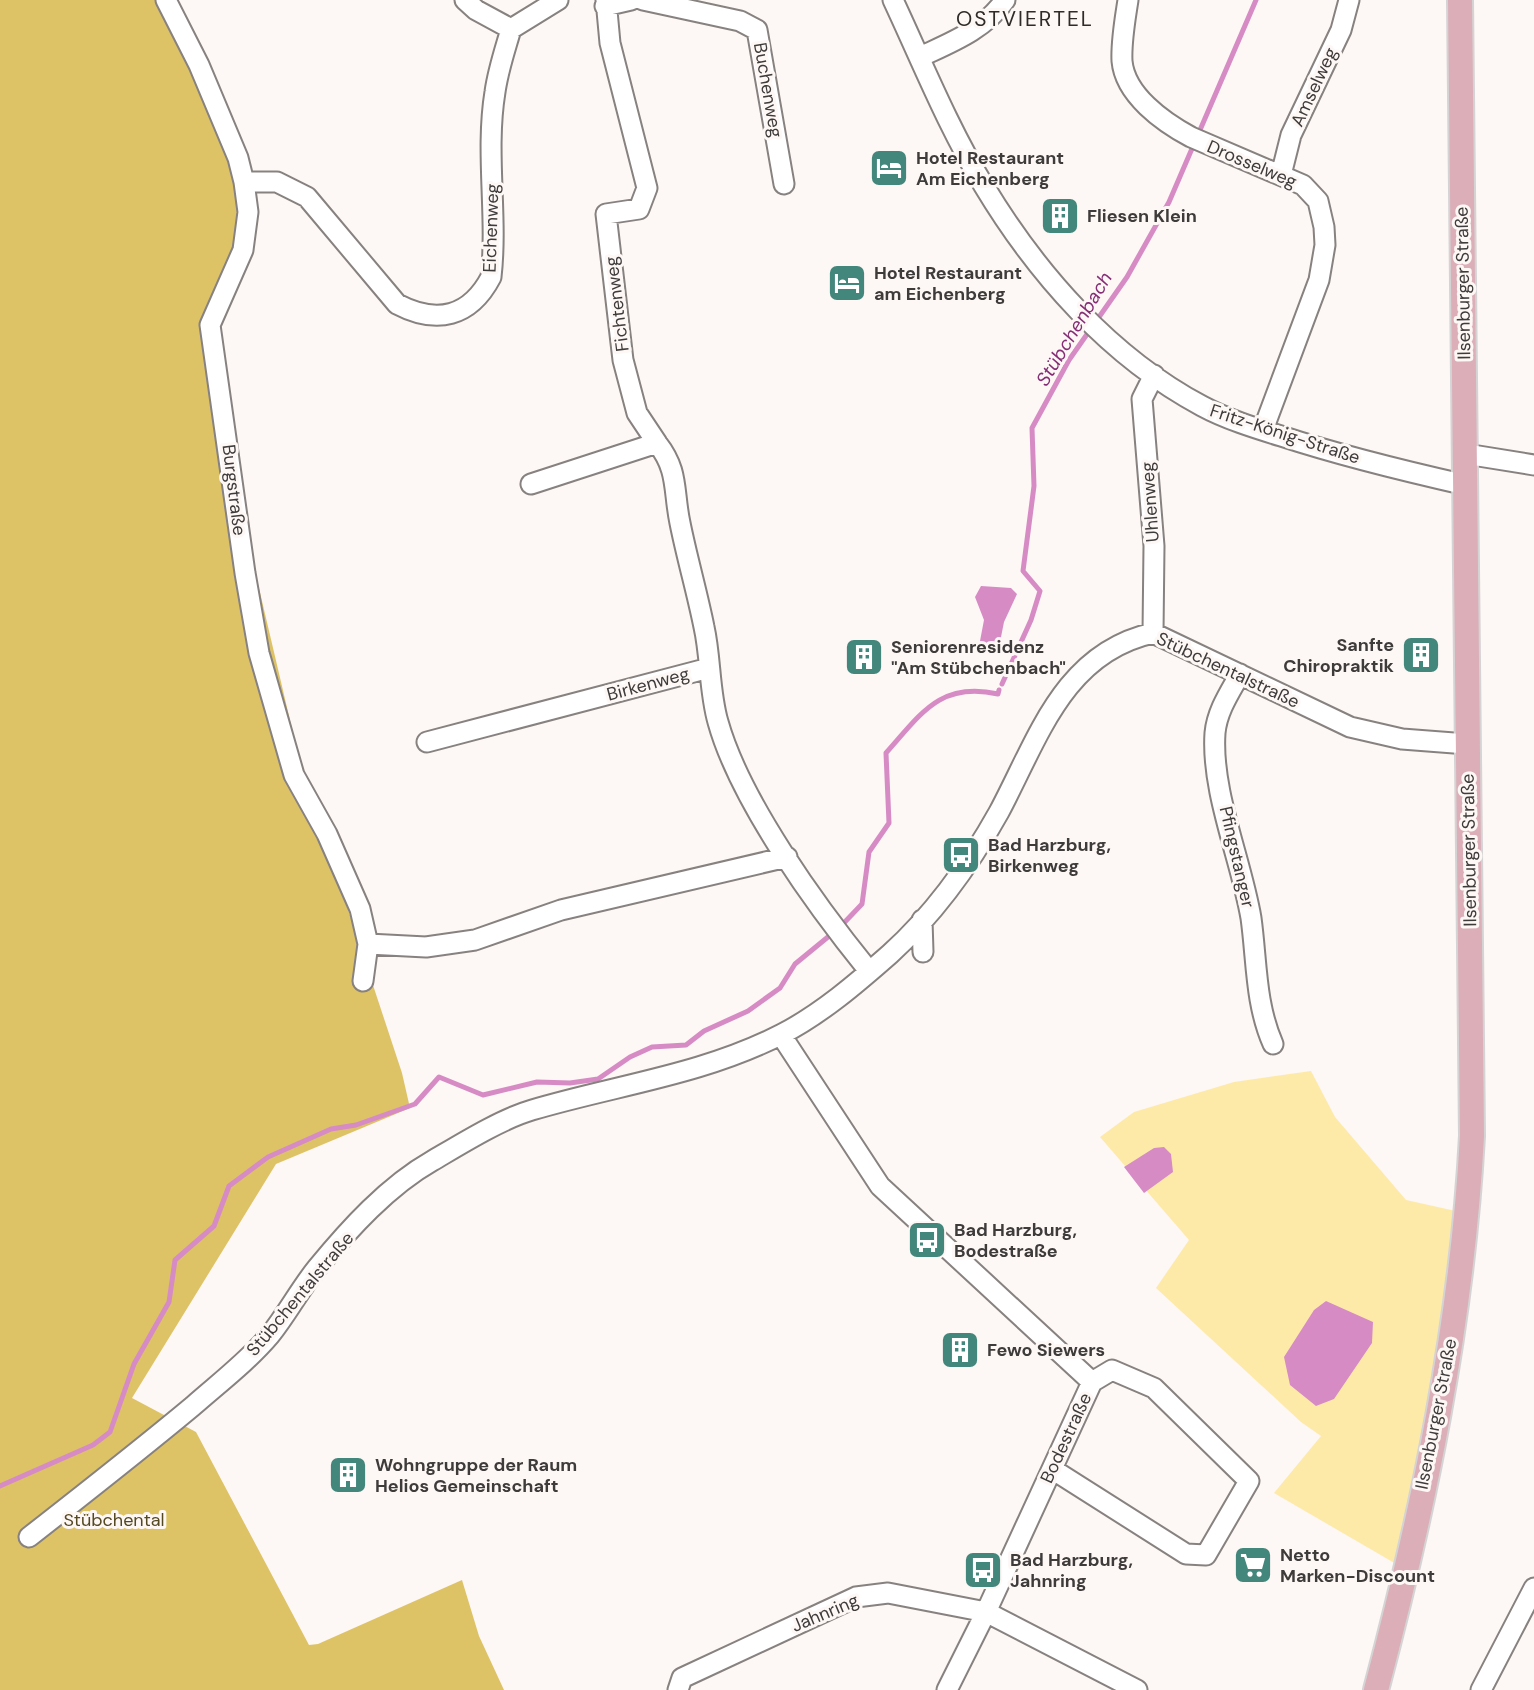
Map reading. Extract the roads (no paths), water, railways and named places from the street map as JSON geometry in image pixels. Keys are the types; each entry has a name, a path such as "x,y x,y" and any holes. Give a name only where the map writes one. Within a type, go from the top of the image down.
{"main road":[{"name":"Ilsenburger Straße","path":"1376,1690 1401,1591 1438,1408 1458,1304 1468,1215 1472,1122 1460,0"}],"street":[{"name":"Burgstraße","path":"166,0 209,88 239,158 244,182 248,212 243,250 210,325 245,573 259,653 293,775 327,834 360,909 368,944 363,981"},
{"path":"465,0 476,10 511,29 558,0"},
{"path":"605,3 631,0"},
{"name":"Buchenweg","path":"643,0 740,21 757,30 784,184"},
{"name":"Fritz-König-Straße","path":"893,0 954,133 984,187 1027,248 1093,326 1154,375 1203,407 1327,451 1466,485"},
{"path":"920,57 976,29 995,14 1005,0"},
{"name":"Drosselweg","path":"1128,0 1122,64 1134,90 1148,106 1173,127 1197,140 1303,185 1318,201 1325,245 1319,280 1263,430"},
{"name":"Amselweg","path":"1281,175 1291,135 1341,30 1349,0"},
{"name":"Fichtenweg","path":"605,3 610,43 647,188 639,209 606,214 623,359 637,413 672,462 678,514 705,627 709,668"},
{"name":"Eichenweg","path":"244,182 277,181 307,197 397,304 415,313 434,316 454,313 470,306 482,294 491,277 495,93 511,29"},
{"name":"Uhlenweg","path":"1153,633 1154,546 1142,399 1154,375"},
{"path":"531,484 657,443"},
{"path":"1466,454 1534,466"},
{"name":"Stübchentalstraße","path":"29,1537 238,1367 271,1334 318,1267 390,1191 429,1163 528,1111 672,1077 781,1035 811,1016 869,971 922,920 951,887 998,813 1048,715 1076,677 1107,649 1128,638 1153,633 1350,727 1402,739 1467,744"},
{"name":"Birkenweg","path":"427,741 709,668 715,710 728,752 748,792 836,930 869,971"},
{"name":"Pfingstanger","path":"1240,674 1221,708 1215,732 1216,761 1251,917 1261,1017 1273,1044"},
{"path":"368,944 426,947 475,940 561,910 787,857"},
{"path":"922,920 923,952"},
{"name":"Bodestraße","path":"781,1035 880,1186 1092,1382 986,1612"},
{"path":"1052,1469 1186,1554 1206,1555 1249,1481 1154,1388 1112,1370 1092,1382"},
{"path":"1480,1690 1534,1588"},
{"name":"Jahnring","path":"678,1690 682,1678 856,1597 888,1593 986,1612"},
{"path":"947,1690 986,1612 1137,1690"}],"waterway":[{"name":"Stübchenbach","path":"1002,684 1031,620 1040,591 1023,571 1034,486 1032,428 1069,360 1127,277 1169,202 1256,0"},
{"name":"Stübchenbach","path":"841,926 862,904 869,852 889,823 886,753 933,704 961,692 998,694 999,690"},
{"name":"Stübchenbach","path":"0,1486 93,1445 110,1432 134,1364 169,1302 175,1260 214,1226 229,1186 268,1157 331,1129 356,1125 415,1104 439,1077 483,1095 537,1082 570,1083 598,1079 630,1057 652,1047 686,1045 704,1031 748,1011 780,988 795,964 834,932"}],"place":[{"name":"Hotel Restaurant Am Eichenberg","path":"889,168"},
{"name":"Fliesen Klein","path":"1060,216"},
{"name":"Hotel Restaurant am Eichenberg","path":"847,283"},
{"name":"Sanfte Chiropraktik","path":"1421,655"},
{"name":"Seniorenresidenz \"Am Stübchenbach\"","path":"864,657"},
{"name":"Bad Harzburg, Birkenweg","path":"961,855"},
{"name":"Bad Harzburg, Bodestraße","path":"927,1240"},
{"name":"Fewo Siewers","path":"960,1350"},
{"name":"Wohngruppe der Raum Helios Gemeinschaft","path":"348,1475"},
{"name":"Netto Marken-Discount","path":"1253,1565"},
{"name":"Bad Harzburg, Jahnring","path":"983,1570"}],"district":[{"name":"OSTVIERTEL","path":"1025,19"}],"park label":[{"name":"Stübchental","path":"114,1520"}]}
